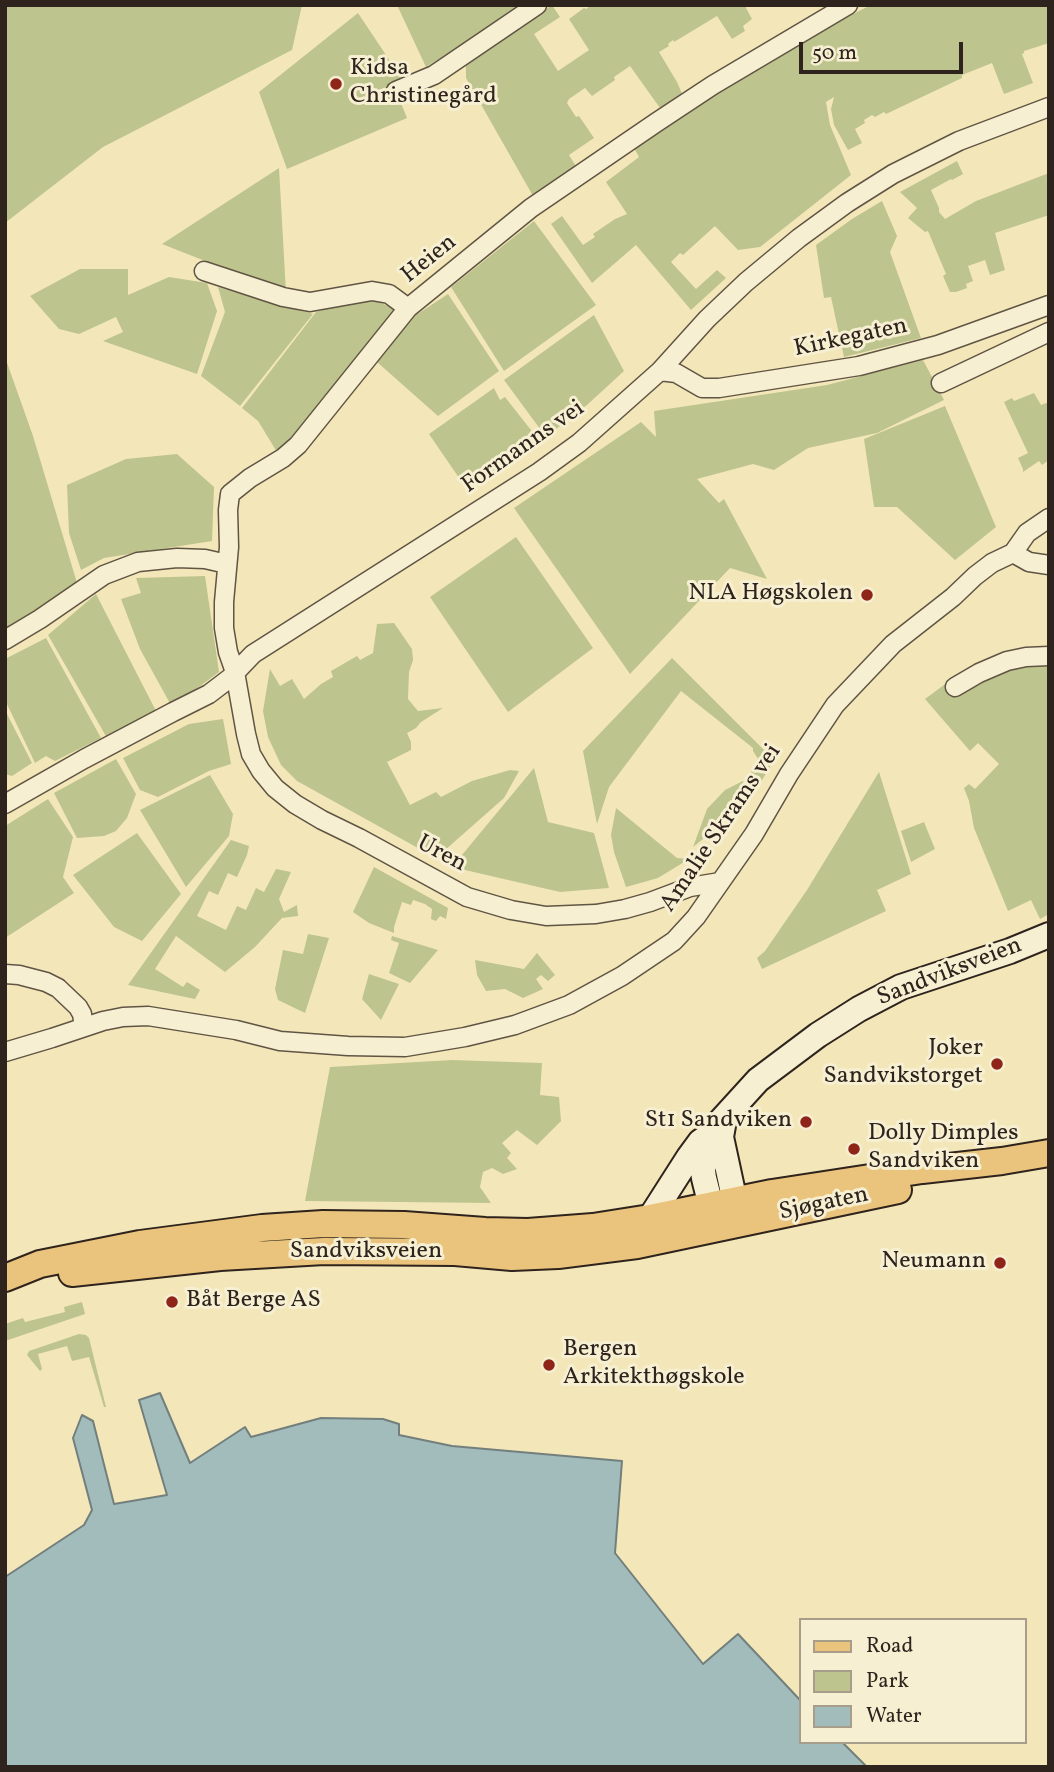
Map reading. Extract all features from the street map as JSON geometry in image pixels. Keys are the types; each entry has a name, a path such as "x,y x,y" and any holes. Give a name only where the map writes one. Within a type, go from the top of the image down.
{"main road":[{"name":"Sandviksveien","path":"650,1218 700,1142 758,1080 818,1035 901,987 1010,951 1049,935"},
{"path":"715,1128 721,1136 724,1211"},
{"name":"Sjøgaten","path":"724,1211 924,1184 1002,1161 1049,1153"},
{"name":"Sandviksveien","path":"5,1278 40,1264 140,1244 262,1228 323,1224 404,1225 528,1232 724,1211"},
{"name":"Sandviksveien","path":"5,1286 44,1276 220,1257 324,1251 455,1252 512,1257 558,1255 637,1245 724,1211"}],"street":[{"path":"396,91 434,75 537,5"},
{"name":"Heien","path":"235,672 224,628 230,494 298,445 408,308 531,208 713,85 848,5"},
{"name":"Formanns vei","path":"5,804 209,694 253,654 539,472 579,443 660,371 707,318 746,282 799,237 847,203 893,174 959,141 1049,107"},
{"path":"204,271 283,297 310,302 372,291 389,294 408,308"},
{"name":"Kirkegaten","path":"660,371 676,373 702,387 719,388 859,366 937,345 1049,305"},
{"path":"942,383 1049,332"},
{"path":"1049,518 1027,534 1013,554 1029,562 1049,565"},
{"name":"Amalie Skrams vei","path":"5,1052 103,1021 148,1016 236,1030 280,1041 375,1047 405,1046 515,1025 569,1004 622,976 674,941 696,917 754,834 816,731 835,705 893,644 953,597 975,576 1013,554"},
{"path":"5,640 104,575 138,562 177,558 205,559 227,564"},
{"path":"955,687 1007,661 1038,655 1049,656"},
{"name":"Uren","path":"235,672 251,754 275,788 322,820 467,897 511,910 545,916 596,914 650,902 690,887 720,882"},
{"path":"5,974 46,982 58,988 78,1007 84,1027"}],"green space":[{"path":"5,5 302,5 292,50 103,147 5,223"},
{"path":"397,5 525,5 426,67"},
{"path":"552,5 560,17 534,34 558,71 589,50 569,19 592,5 747,5 752,19 743,26 745,31 732,39 717,16 674,42 673,40 659,52 683,96 660,108 630,66 592,96 585,88 569,99 567,103 594,138 569,155 577,168 533,196 466,78 466,65"},
{"path":"871,5 1049,5 1049,43 1022,54 1033,83 1004,94 992,63 962,75 962,78 886,114 884,112 875,117 872,115 855,129 862,143 848,150 834,125 831,109 834,97 826,102 830,125 851,175 760,247 738,250 715,226 683,255 680,253 671,262 696,289 717,270 726,278 691,310 636,245 592,283 551,224 562,216 583,245 595,237 593,234 627,214 606,182 639,157 634,148 712,95"},
{"path":"358,13 414,97 401,103 407,118 287,169 259,92"},
{"path":"957,161 963,174 931,190 939,212 945,219 976,201 1049,173 1049,215 995,233 1005,270 990,275 985,260 968,266 973,281 966,284 967,288 950,292 943,276 946,274 928,231 925,232 908,218 917,208 900,192"},
{"path":"279,168 286,293 162,244"},
{"path":"882,201 897,236 890,252 921,338 844,357 831,297 824,298 816,245"},
{"path":"534,221 596,305 504,371 451,287"},
{"path":"80,269 128,269 128,295 169,277 207,283 217,311 197,374 103,341 123,332 116,317 79,334 59,329 30,296"},
{"path":"218,287 313,314 240,406 201,376 225,312"},
{"path":"448,294 499,371 438,416 377,362 410,319"},
{"path":"372,298 395,310 315,415 277,452 258,421 242,408 316,312 351,301"},
{"path":"594,315 624,371 546,437 504,380"},
{"path":"5,357 33,436 80,593 5,630"},
{"path":"923,360 944,400 877,433 808,448 774,470 753,464 697,479 719,503 724,499 767,579 730,568 630,674 514,508 641,422 656,437 654,411 827,385"},
{"path":"494,388 500,400 505,397 538,439 468,491 429,434"},
{"path":"1034,393 1041,405 1049,402 1049,460 1042,465 1039,461 1023,472 1018,458 1028,453 1004,402"},
{"path":"945,406 996,527 955,560 897,507 874,507 864,439"},
{"path":"177,454 214,487 212,541 104,558 81,570 69,533 67,485 126,459"},
{"path":"516,537 593,648 508,712 430,597"},
{"path":"205,576 219,672 172,707 140,649 121,599 141,593 136,578"},
{"path":"96,594 156,711 107,738 48,635"},
{"path":"394,623 412,649 408,699 418,711 443,708 407,733 411,750 387,762 410,805 436,792 441,797 472,781 510,770 519,771 504,798 436,858 297,781 281,765 268,737 263,711 270,669 280,686 292,679 304,699 333,677 331,671 357,656 360,660 373,653 377,624"},
{"path":"46,638 101,738 55,761 46,756 35,763 5,700 5,659"},
{"path":"672,658 774,760 749,802 752,785 750,774 758,759 753,748 681,691 609,787 597,824 583,751"},
{"path":"1020,664 1049,664 1049,914 1040,919 1031,900 1008,911 974,828 964,788 969,784 975,789 999,764 978,743 970,751 925,699 948,682 957,693"},
{"path":"5,710 32,763 12,776 5,774"},
{"path":"223,719 231,764 209,771 158,797 140,790 123,758 189,724"},
{"path":"116,759 136,794 127,818 116,831 104,836 77,838 54,793"},
{"path":"534,768 548,822 594,833 609,888 560,892 452,867"},
{"path":"879,772 911,874 877,890 886,911 762,969 757,958 765,951 807,890"},
{"path":"210,775 233,814 229,836 186,887 140,810"},
{"path":"743,781 740,801 717,828 693,847 707,809 725,790"},
{"path":"48,799 73,837 63,877 74,893 5,938 5,826"},
{"path":"616,808 677,858 689,859 658,878 626,887 611,835"},
{"path":"924,822 935,849 911,862 901,831"},
{"path":"137,833 181,894 142,941 114,927 73,875"},
{"path":"231,840 249,846 247,855 237,877 228,873 218,895 209,891 197,916 226,930 237,906 246,910 256,888 264,892 276,869 291,872 279,899 284,912 297,905 298,916 282,918 255,947 225,972 176,936 155,969 183,987 187,982 200,990 195,999 128,985"},
{"path":"374,867 448,908 446,919 440,916 436,921 431,919 432,909 425,904 413,900 411,905 402,902 394,933 369,923 353,912"},
{"path":"308,934 329,938 305,1013 278,1000 275,989 283,950 303,954"},
{"path":"392,936 438,950 410,983 389,973 399,943 391,940"},
{"path":"537,953 555,975 548,981 541,975 536,979 543,989 523,998 505,989 486,991 477,975 475,960 524,969"},
{"path":"369,974 399,984 381,1020 362,999"},
{"path":"452,1060 542,1063 540,1095 559,1097 561,1121 537,1145 517,1130 502,1143 511,1153 507,1158 517,1169 503,1174 492,1168 483,1172 480,1187 491,1203 305,1201 330,1067"},
{"path":"82,1302 85,1314 5,1341 5,1324 23,1318 25,1322 65,1312 64,1307"},
{"path":"79,1334 89,1338 106,1407 89,1357 72,1361 67,1346 38,1354 42,1369 40,1371 27,1355 29,1351"}],"water":[{"path":"160,1393 190,1463 245,1427 251,1437 321,1418 383,1419 399,1424 399,1435 452,1446 622,1461 615,1553 703,1664 738,1634 799,1699 799,1744 844,1744 867,1767 5,1767 5,1577 84,1525 92,1510 73,1438 82,1415 93,1421 114,1504 167,1495 139,1400"}],"place":[{"name":"Kidsa Christinegård","path":"336,84"},
{"name":"NLA Høgskolen","path":"867,595"},
{"name":"Joker Sandvikstorget","path":"997,1064"},
{"name":"St1 Sandviken","path":"806,1122"},
{"name":"Dolly Dimples Sandviken","path":"854,1149"},
{"name":"Neumann","path":"1000,1263"},
{"name":"Båt Berge AS","path":"172,1302"},
{"name":"Bergen Arkitekthøgskole","path":"549,1365"}]}
